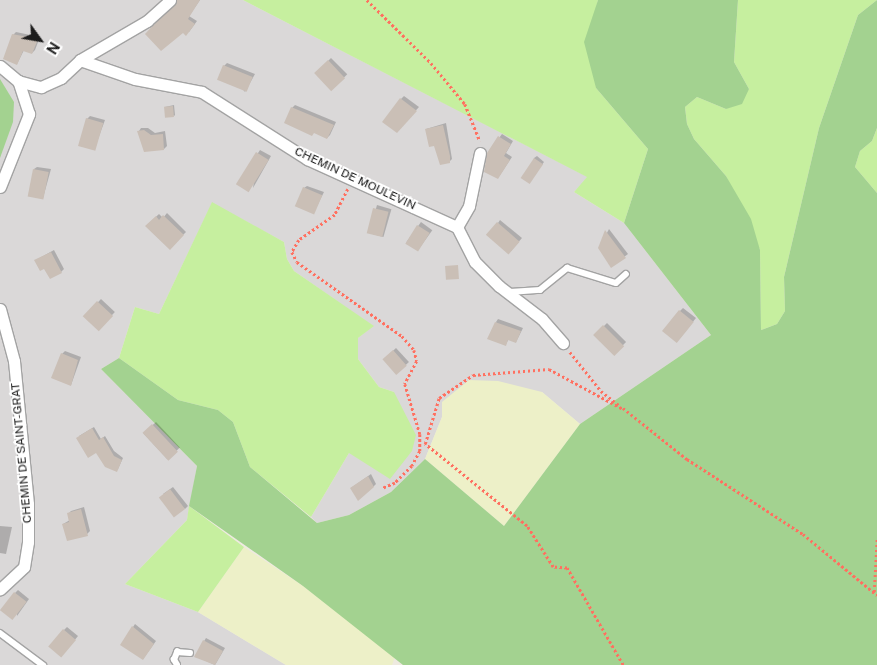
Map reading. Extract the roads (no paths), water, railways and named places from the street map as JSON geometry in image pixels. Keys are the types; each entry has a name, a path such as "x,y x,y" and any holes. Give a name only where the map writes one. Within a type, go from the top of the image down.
{"street":[{"path":"0,66 18,81 41,87 61,78 80,60 147,22 170,0"},
{"name":"CHEMIN DE MOULEVIN","path":"80,60 135,79 202,92 307,159 457,227"},
{"path":"0,187 28,114 18,81"},
{"path":"480,153 469,206 457,227 475,262 505,292 542,319 563,343"},
{"name":"CHEMIN DE SAINT-GRAT","path":"0,309 14,361 28,504 28,542 24,567 0,589"}],"lane":[{"path":"505,292 540,290 567,268 616,283 626,274"},
{"path":"0,633 43,665"},
{"path":"177,665 174,660 177,652 190,653"}]}
